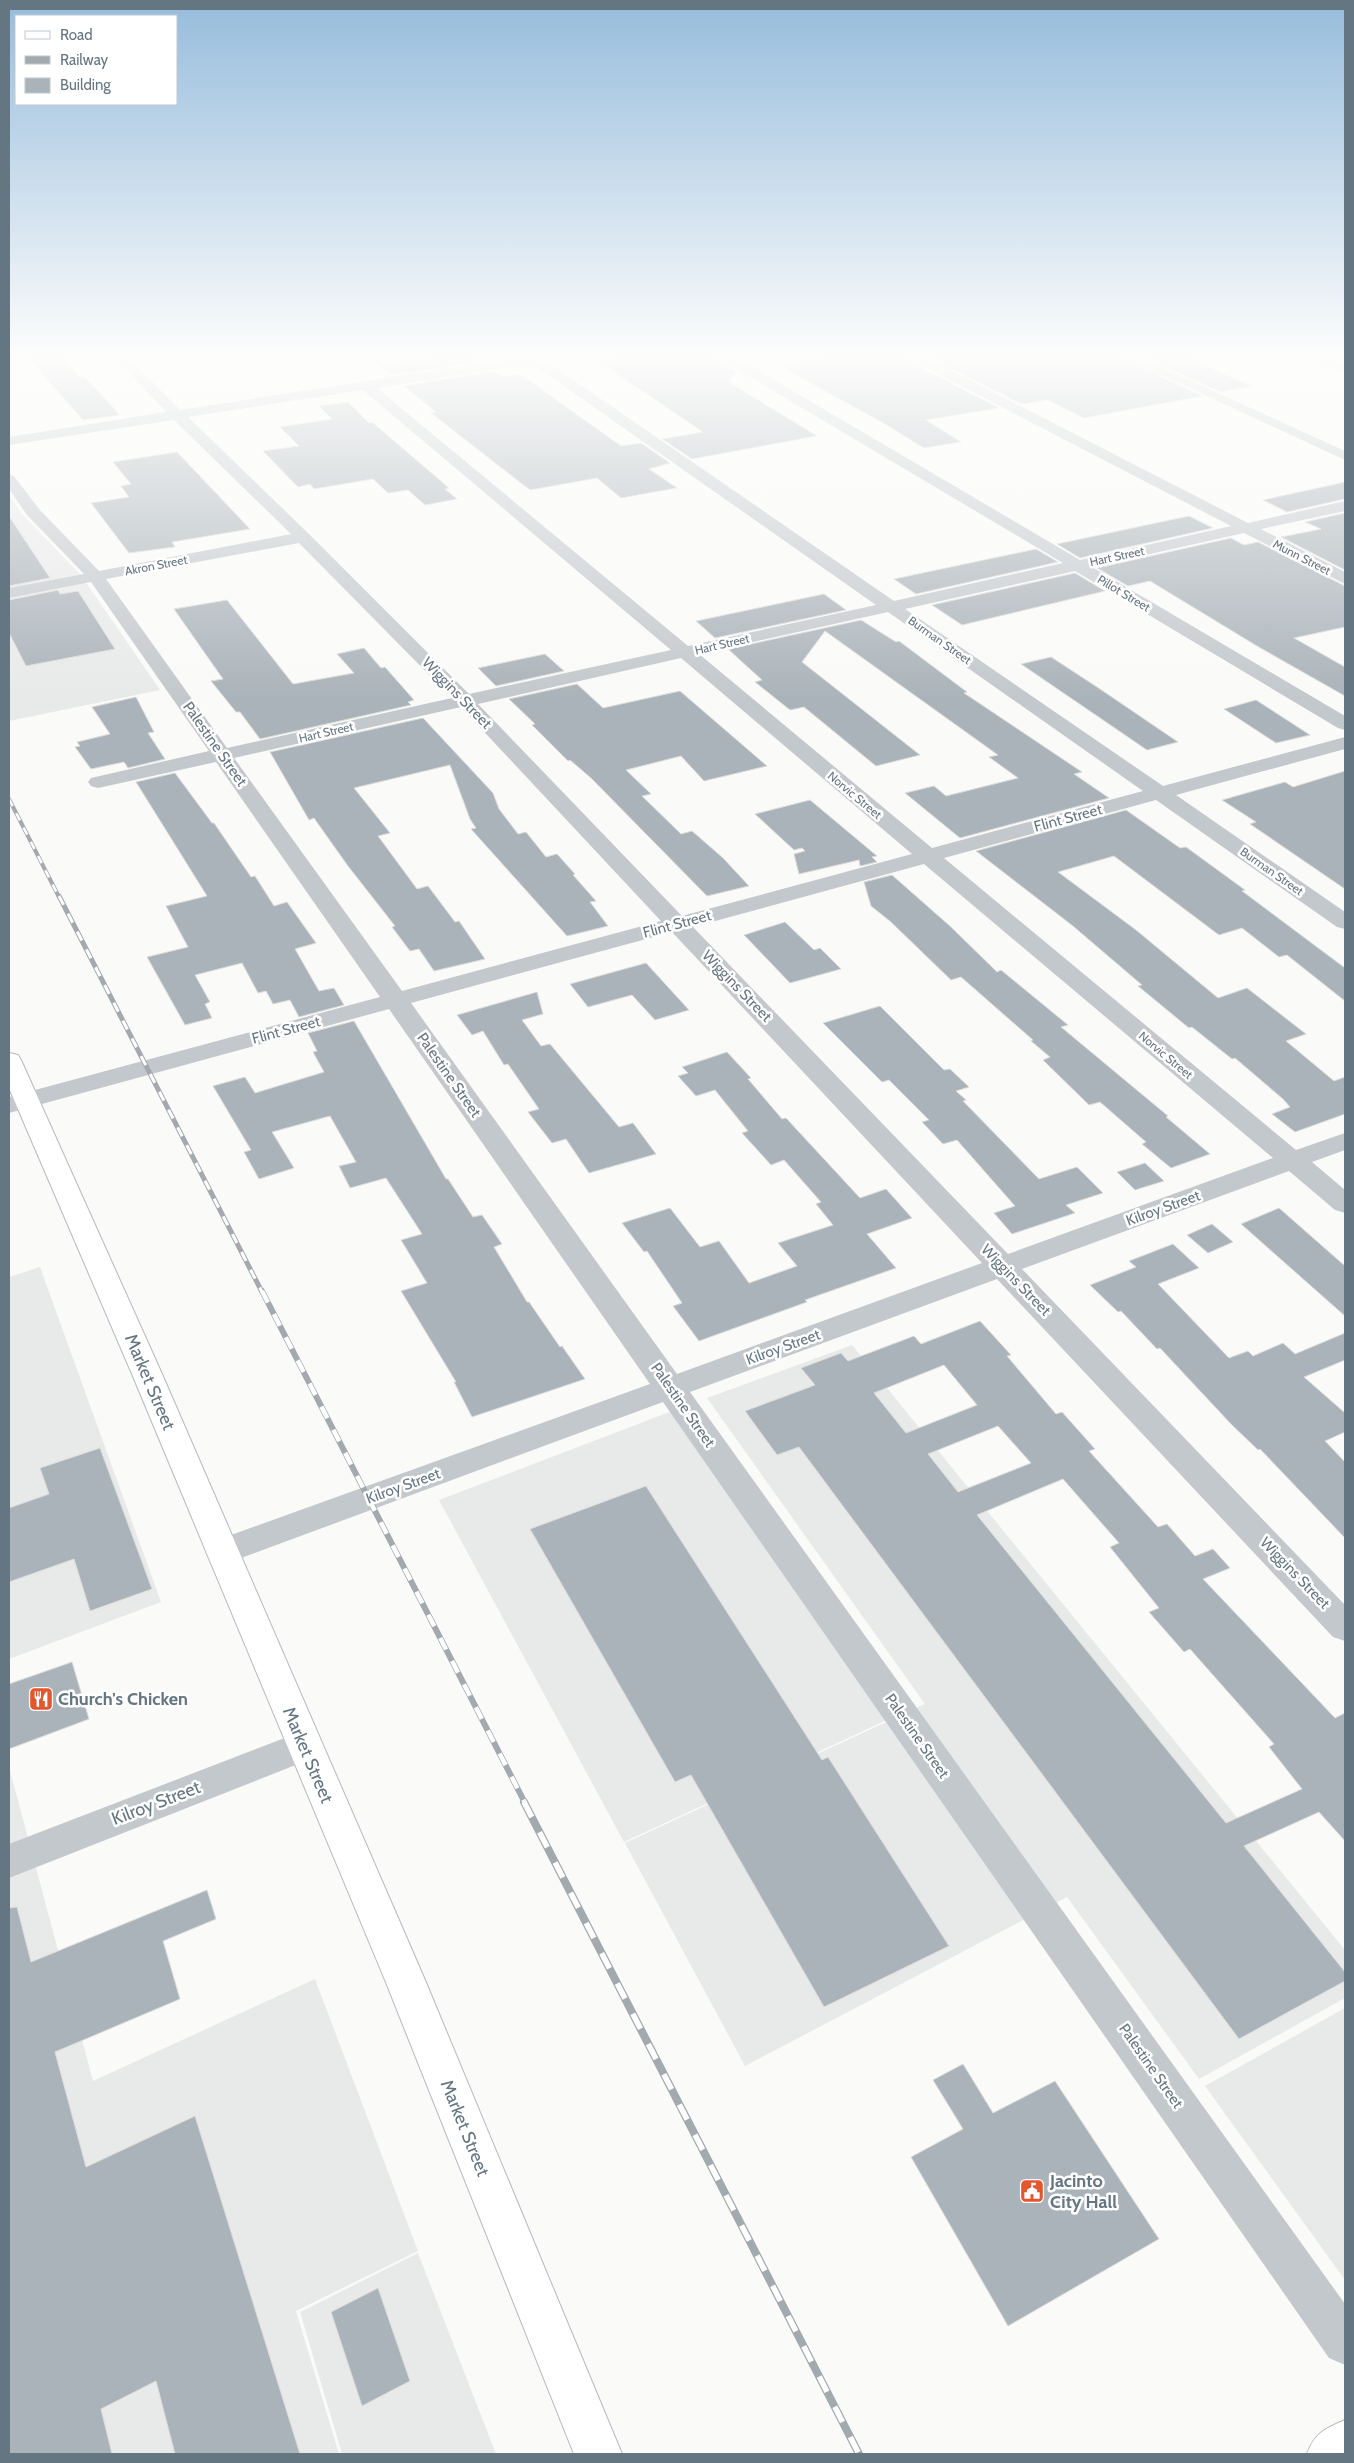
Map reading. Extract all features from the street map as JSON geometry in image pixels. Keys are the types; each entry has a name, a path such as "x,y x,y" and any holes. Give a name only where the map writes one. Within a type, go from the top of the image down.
{"main road":[{"name":"Market Street","path":"9,1060 17,1103 147,1374 303,1746 405,1980 598,2454"},
{"path":"1331,2454 1345,2444"}],"street":[{"name":"Wiggins Street","path":"233,470 465,701 1345,1627"},
{"name":"Norvic Street","path":"467,470 1345,1204"},
{"name":"Burman Street","path":"687,470 891,606 1345,922"},
{"name":"Pillot Street","path":"917,470 1345,724"},
{"name":"Munn Street","path":"1134,470 1345,579"},
{"name":"Palestine Street","path":"9,479 33,512 96,576 1345,2342"},
{"name":"Hart Street","path":"98,782 1345,506"},
{"name":"Akron Street","path":"9,593 303,538"},
{"name":"Flint Street","path":"17,1103 1345,743"},
{"name":"Kilroy Street","path":"221,1552 1345,1141"},
{"name":"Kilroy Street","path":"9,1861 303,1746"}],"shaded area":[{"path":"9,495 23,515 81,575 160,690 9,721"},
{"path":"40,1267 161,1602 9,1659 9,1277"},
{"path":"852,1345 1345,1950 1345,1998 1199,2079 1067,1897 745,2066 625,1843 925,1704 707,1398"},
{"path":"672,1411 889,1719 624,1842 439,1500"},
{"path":"9,1767 93,2081 315,1979 418,2251 296,2311 339,2454 9,2454"},
{"path":"1345,2008 1345,2280 1205,2086"},
{"path":"418,2253 496,2454 342,2454 300,2312"}],"building":[{"path":"119,470 194,470 250,529 172,542 175,547 129,553 91,503 129,497 121,486 131,484"},
{"path":"281,470 428,470 449,488 445,489 457,499 425,505 408,490 388,493 373,479 314,489 310,484 298,487"},
{"path":"504,470 650,470 677,488 621,498 597,478 530,490"},
{"path":"1345,482 1345,499 1287,512 1263,500"},
{"path":"1345,513 1345,570 1281,537 1321,529 1305,522"},
{"path":"9,516 50,578 9,586"},
{"path":"1189,516 1213,528 1080,558 1057,544"},
{"path":"1231,538 1244,545 1258,542 1345,586 1345,627 1294,638 1345,667 1345,696 1257,646 1150,581 1128,586 1097,568"},
{"path":"1036,549 1058,562 916,594 894,579"},
{"path":"1075,573 1105,591 962,625 932,605"},
{"path":"58,590 60,594 78,591 115,649 26,666 9,633 9,600"},
{"path":"824,594 846,610 715,638 696,621"},
{"path":"227,600 293,684 354,673 337,654 364,648 381,668 385,667 414,700 408,702 411,705 260,739 240,712 236,712 211,681 223,679 174,609"},
{"path":"861,620 896,642 899,641 967,692 964,693 1082,772 1074,774 1109,798 960,838 905,793 934,786 946,796 1018,778 989,757 998,755 825,631 802,662 920,755 876,766 804,707 790,710 755,682 762,680 728,649"},
{"path":"545,654 564,671 496,686 478,668"},
{"path":"1051,657 1178,742 1147,750 1021,664"},
{"path":"577,684 603,708 680,691 767,766 704,781 681,756 626,770 651,794 642,796 681,834 692,831 723,858 749,886 707,896 591,778 570,760 568,761 532,725 535,724 509,699"},
{"path":"136,697 154,732 148,733 165,759 128,768 124,762 91,769 75,747 80,746 77,742 110,734 92,707"},
{"path":"1256,700 1310,735 1276,743 1224,709"},
{"path":"423,718 493,793 499,809 518,834 526,832 546,857 557,854 575,874 573,875 596,901 590,902 608,926 567,936 471,829 476,828 470,819 450,765 354,788 390,833 378,836 417,889 428,886 455,922 459,921 485,959 434,971 419,949 410,951 392,927 395,926 348,866 314,818 309,820 270,752"},
{"path":"1345,771 1345,889 1250,824 1256,822 1222,800 1285,782 1293,787"},
{"path":"175,773 212,823 214,823 251,877 255,876 274,906 287,902 316,943 295,949 319,991 334,988 344,1005 299,1017 290,1000 273,1004 266,991 258,993 242,963 195,975 210,1002 205,1004 212,1018 185,1025 147,957 188,947 166,906 207,896 136,782"},
{"path":"810,800 877,856 872,857 877,862 860,866 859,860 799,874 794,854 805,851 802,848 794,850 755,814"},
{"path":"1126,810 1180,848 1186,847 1245,890 1242,891 1345,968 1345,1001 1287,955 1279,957 1242,928 1219,935 1114,856 1058,872 1136,930 1218,998 1247,988 1306,1034 1286,1041 1334,1081 1345,1077 1345,1114 1295,1132 1272,1114 1290,1107 1283,1099 1235,1058 1232,1059 1192,1027 1189,1028 1138,986 1142,985 1073,926 976,851"},
{"path":"892,875 951,927 997,972 1001,970 1068,1025 1061,1027 1168,1116 1166,1117 1210,1154 1171,1168 1142,1144 1146,1142 1100,1102 1089,1105 1043,1060 1050,1057 1031,1041 1033,1040 961,977 951,980 891,922 871,906 864,882"},
{"path":"785,922 814,950 820,948 841,969 790,983 744,935"},
{"path":"646,963 689,1010 655,1020 632,995 588,1007 570,984"},
{"path":"537,992 543,1014 522,1020 541,1046 550,1044 619,1127 633,1123 656,1154 589,1173 566,1139 552,1143 528,1112 539,1109 508,1064 504,1065 483,1031 472,1035 457,1015"},
{"path":"880,1006 944,1070 950,1069 969,1087 956,1091 966,1100 963,1101 1039,1179 1077,1167 1103,1193 1066,1205 1075,1213 1012,1234 994,1213 1015,1206 957,1140 943,1144 922,1122 929,1120 889,1080 882,1082 823,1023"},
{"path":"354,1021 446,1179 448,1179 473,1217 482,1215 502,1244 494,1247 527,1302 529,1302 585,1379 472,1417 454,1382 456,1382 401,1291 427,1283 401,1240 422,1234 386,1178 350,1188 339,1166 356,1162 330,1116 272,1132 294,1168 259,1179 244,1152 251,1150 213,1086 245,1077 255,1093 324,1072 313,1052 317,1051 308,1033"},
{"path":"727,1052 751,1078 748,1079 782,1119 786,1118 860,1198 886,1189 912,1218 867,1234 896,1268 805,1300 807,1302 699,1341 673,1306 682,1303 647,1251 644,1252 622,1223 670,1208 700,1247 719,1241 749,1283 797,1266 778,1243 833,1225 816,1204 821,1202 784,1160 771,1165 742,1133 748,1131 715,1090 696,1096 678,1076 688,1073 682,1067"},
{"path":"1145,1163 1164,1181 1135,1190 1117,1172"},
{"path":"1279,1208 1345,1266 1345,1316 1241,1224"},
{"path":"1212,1224 1233,1242 1208,1253 1187,1235"},
{"path":"1173,1244 1199,1268 1158,1284 1229,1358 1248,1351 1253,1356 1283,1343 1295,1354 1345,1333 1345,1360 1304,1377 1345,1413 1345,1432 1325,1441 1345,1462 1345,1538 1260,1449 1258,1450 1231,1424 1160,1348 1157,1349 1121,1311 1118,1312 1090,1285 1136,1267 1129,1261"},
{"path":"980,1321 1011,1355 1007,1356 1056,1414 1062,1412 1095,1449 1089,1451 1158,1527 1167,1524 1195,1556 1213,1549 1230,1568 1203,1579 1335,1718 1345,1713 1345,1841 1319,1812 1244,1846 1345,1972 1345,1981 1239,2039 799,1447 777,1455 745,1411 815,1385 801,1368 841,1353 848,1361 914,1336 921,1344","holes":["944,1365 977,1405 906,1433 874,1393","998,1426 1031,1463 958,1492 928,1454","1063,1479 1119,1543 1110,1547 1159,1608 1149,1612 1184,1652 1190,1649 1274,1744 1269,1747 1302,1789 1226,1823 977,1515"]},
{"path":"100,1448 152,1589 90,1611 74,1559 9,1582 9,1508 49,1494 40,1468"},
{"path":"646,1486 822,1760 828,1757 949,1946 824,2007 691,1775 675,1782 530,1529"},
{"path":"72,1662 89,1719 9,1749 9,1684"},
{"path":"207,1890 216,1919 163,1941 180,1999 55,2052 86,2167 195,2116 300,2454 175,2454 156,2381 101,2409 112,2454 9,2454 9,1908 17,1907 31,1962"},
{"path":"963,2064 993,2113 1055,2081 1159,2239 1008,2326 911,2157 963,2129 933,2080"},
{"path":"378,2288 410,2381 362,2406 331,2312"}],"railway":[{"path":"9,799 59,897"},
{"path":"59,896 262,1292"},
{"path":"262,1291 525,1803"},
{"path":"524,1802 859,2454"}],"place":[{"name":"Church's Chicken","path":"41,1699"},
{"name":"Jacinto City Hall","path":"1032,2191"}]}
